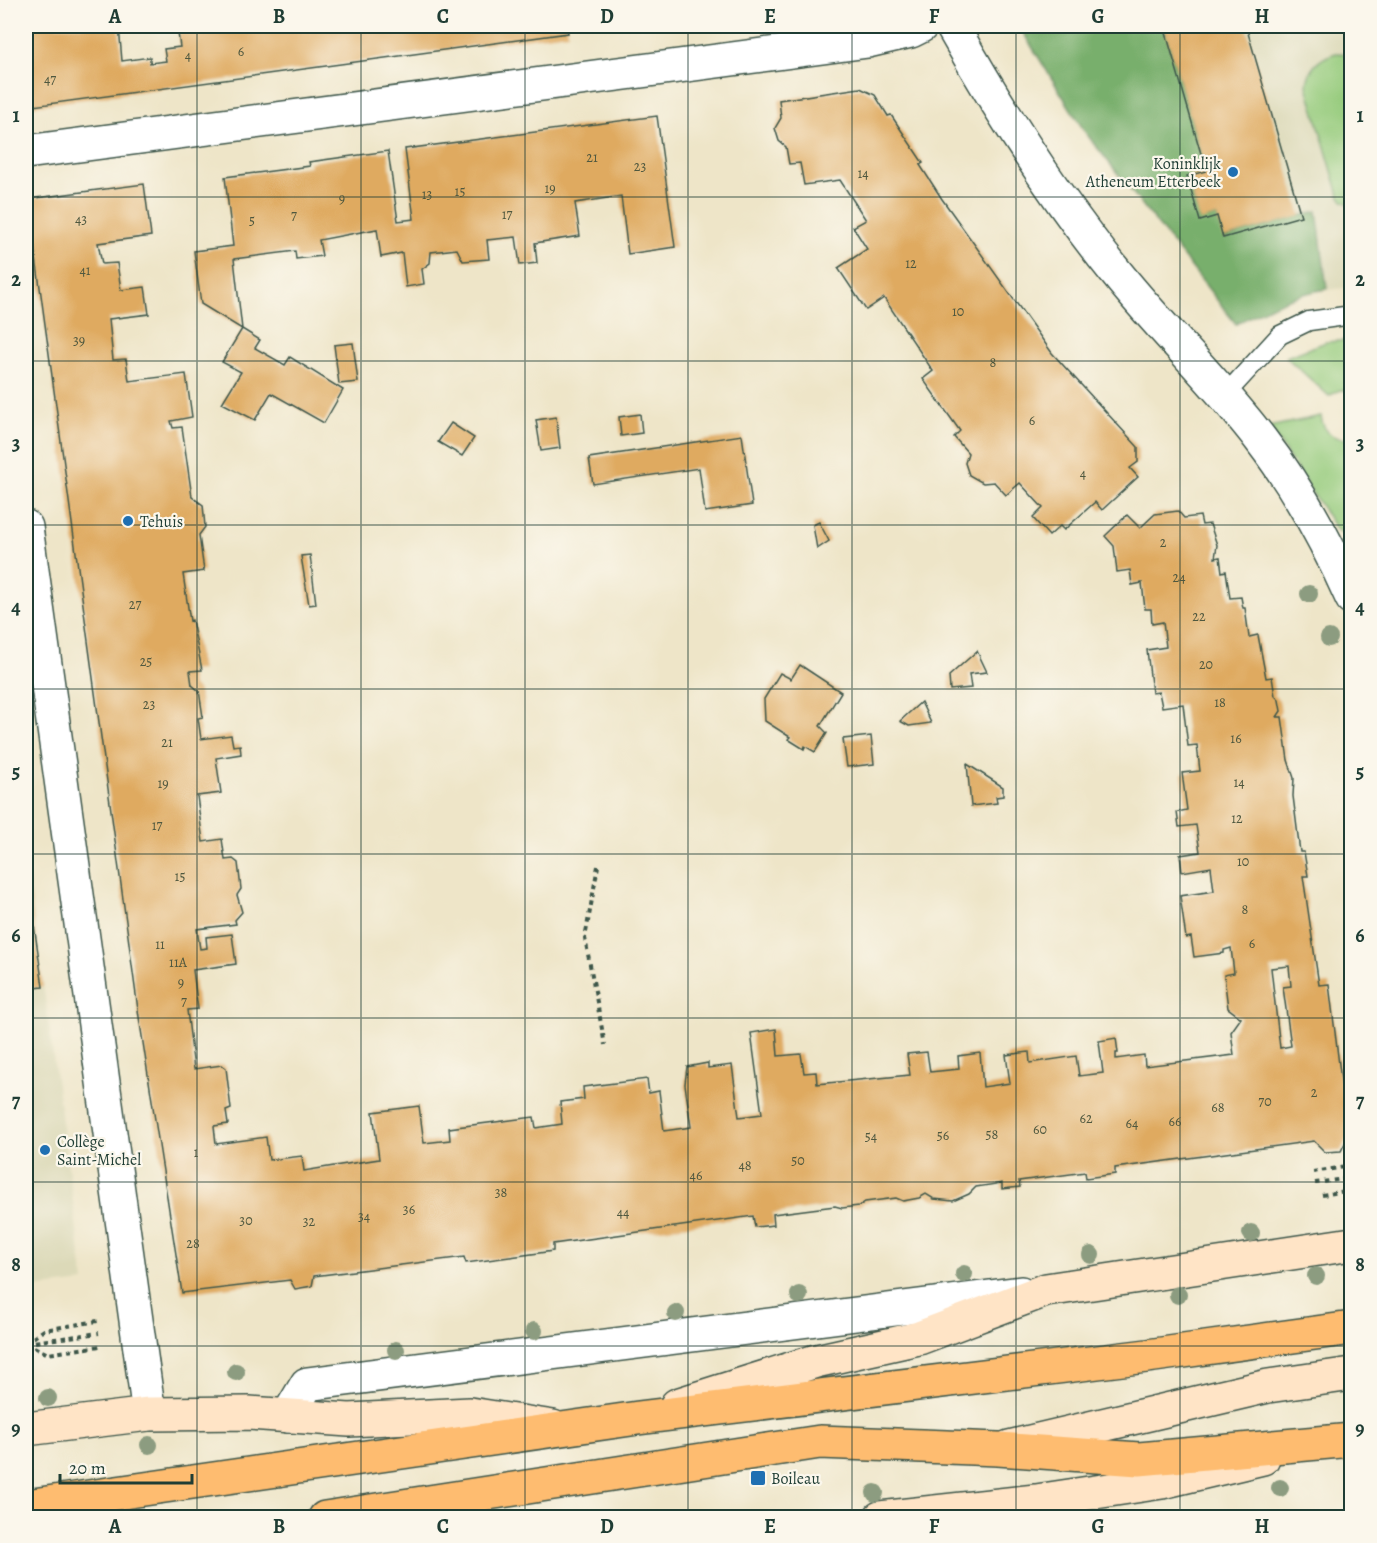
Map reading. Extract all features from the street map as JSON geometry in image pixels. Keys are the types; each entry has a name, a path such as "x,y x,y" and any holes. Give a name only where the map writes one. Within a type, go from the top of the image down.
{"main road":[{"path":"638,1418 816,1361 919,1338 1046,1290 1352,1244"},
{"path":"26,1506 638,1418 1147,1356 1352,1328"},
{"path":"998,1449 1268,1386 1352,1374"},
{"path":"26,1429 149,1414 288,1416 349,1420 470,1414 567,1429"},
{"path":"325,1518 820,1442 998,1449 1139,1459 1341,1441"},
{"path":"880,1518 1036,1501 1162,1482 1341,1441"}],"street":[{"path":"26,152 868,41 911,31 921,26"},
{"path":"952,26 1031,155 1079,225 1119,277 1224,396 1285,473 1341,555 1352,598"},
{"path":"26,527 149,1414"},
{"path":"288,1416 307,1384 1046,1290"}],"lane":[{"path":"1224,396 1280,335 1309,321 1352,315"}],"path":[{"path":"598,866 585,938 605,1045"},
{"path":"1313,1172 1352,1166"},
{"path":"1315,1183 1352,1178"},
{"path":"1322,1195 1352,1191"},
{"path":"26,1343 44,1330 102,1321"},
{"path":"26,1343 103,1332"},
{"path":"26,1343 48,1354 102,1346"}],"shaded area":[{"name":"Koninklijk Atheneum Etterbeek","path":"1019,26 1351,26 1351,287 1305,293 1276,303 1236,324 1085,132"},
{"name":"Collège Saint-Michel","path":"26,860 84,1282 26,1289"}],"green space":[{"path":"1019,26 1164,26 1206,171 1187,176 1200,220 1217,216 1224,238 1317,211 1327,289 1291,298 1236,324 1085,132"},
{"path":"1336,53 1351,54 1351,205 1343,201 1339,195 1307,86 1312,69 1324,58"},
{"path":"1351,340 1351,391 1340,390 1329,396 1286,357 1326,342"},
{"path":"1321,416 1324,427 1335,437 1351,438 1350,534 1342,534 1336,529 1269,427"}],"building":[{"path":"26,26 119,26 122,61 150,57 150,63 166,61 164,49 180,47 178,33 207,29 207,26 567,26 568,33 26,107"},
{"path":"1164,26 1246,26 1301,216 1223,238 1217,216 1200,221 1187,176 1206,171"},
{"path":"860,88 875,95 888,116 891,115 923,163 920,165 942,199 1052,353 1138,447 1138,462 1130,468 1138,477 1102,510 1095,502 1064,530 1060,526 1049,536 1033,518 1043,508 1020,483 1006,495 994,482 983,483 969,475 965,463 968,453 954,437 960,431 923,379 933,371 884,298 866,310 838,268 867,249 853,227 866,220 840,180 804,185 800,163 789,164 786,147 779,141 775,128 781,118 779,100"},
{"path":"657,116 675,247 628,254 621,196 575,203 580,236 535,243 537,263 520,265 516,237 487,240 489,259 463,261 457,249 431,252 430,263 422,269 424,284 406,287 402,253 381,257 377,229 319,240 322,256 296,259 295,251 234,259 242,329 201,304 194,251 233,246 225,177 310,166 309,162 388,151 398,221 414,219 405,149"},
{"path":"144,184 151,236 98,243 102,264 117,263 121,290 145,287 149,314 109,319 113,360 126,359 129,381 186,374 192,417 171,421 173,428 182,427 192,497 203,505 205,527 199,535 204,571 183,574 190,621 192,620 202,670 190,671 192,685 199,691 203,717 198,718 201,739 231,735 233,746 240,745 241,754 216,758 221,793 197,796 203,842 222,839 225,860 233,859 238,863 241,889 237,895 242,912 235,920 236,924 197,929 200,949 207,948 206,937 232,934 236,964 193,970 198,1009 187,1010 194,1069 222,1065 226,1068 231,1109 226,1111 228,1124 214,1126 216,1144 266,1137 269,1160 302,1156 304,1171 379,1159 373,1112 419,1106 424,1143 450,1140 449,1128 534,1117 536,1128 562,1124 560,1102 584,1099 583,1087 647,1079 649,1093 659,1091 664,1131 691,1127 685,1084 687,1067 708,1063 708,1068 732,1065 739,1117 762,1114 751,1033 776,1029 778,1056 801,1054 804,1073 816,1072 817,1084 910,1075 907,1054 927,1052 930,1072 959,1069 958,1056 980,1053 983,1087 1010,1083 1006,1055 1029,1052 1030,1063 1076,1056 1079,1076 1103,1073 1099,1041 1116,1038 1118,1053 1116,1053 1116,1059 1144,1055 1145,1066 1234,1055 1231,1032 1241,1018 1228,1008 1224,975 1234,973 1231,948 1224,950 1224,953 1194,957 1191,937 1186,938 1180,896 1214,891 1211,867 1182,872 1180,855 1200,852 1196,825 1179,827 1177,812 1187,810 1182,773 1200,771 1197,745 1188,746 1183,704 1162,707 1159,692 1152,693 1147,650 1166,647 1163,622 1152,624 1151,609 1145,609 1142,583 1132,585 1130,570 1117,572 1114,546 1105,536 1127,515 1140,528 1155,514 1178,511 1184,518 1200,516 1202,525 1210,524 1217,545 1215,558 1220,557 1222,572 1226,571 1230,598 1241,597 1249,637 1258,635 1266,678 1272,677 1275,696 1279,700 1281,711 1277,717 1282,717 1288,760 1294,778 1293,796 1300,852 1304,852 1308,876 1303,876 1319,985 1329,984 1348,1137 1341,1151 1325,1152 1314,1141 1115,1168 1115,1174 1086,1178 1085,1172 1019,1181 1020,1187 1002,1189 1002,1183 976,1187 969,1194 953,1201 934,1199 926,1194 903,1201 896,1198 865,1202 859,1206 842,1208 835,1206 773,1214 774,1225 755,1227 753,1216 553,1244 553,1251 466,1263 464,1257 314,1276 312,1286 295,1289 290,1280 182,1293 139,1017 28,199","holes":["1289,966 1291,986 1283,987 1291,1046 1280,1048 1271,968"]},
{"path":"242,329 260,340 255,348 285,365 290,357 343,390 324,423 271,393 255,420 222,403 241,372 222,362"},
{"path":"353,343 358,382 339,384 334,345"},
{"path":"640,414 642,433 621,436 619,417"},
{"path":"556,417 560,448 541,451 536,420"},
{"path":"451,423 474,438 462,456 438,442"},
{"path":"742,435 752,505 705,512 699,468 593,484 589,458"},
{"path":"819,522 829,541 817,549 813,525"},
{"path":"310,555 316,604 309,605 301,556"},
{"path":"977,651 987,672 969,674 971,688 950,690 949,676"},
{"path":"800,665 841,692 820,726 827,733 815,752 805,746 804,749 765,721 764,699 780,673 791,679"},
{"path":"921,702 931,723 909,726 900,721"},
{"path":"871,736 874,764 847,767 843,739"},
{"path":"967,764 1003,787 1003,796 996,797 997,803 971,806"},
{"path":"26,870 43,987 26,989"}],"place":[{"name":"Koninklijk Atheneum Etterbeek","path":"1233,172"},
{"name":"Tehuis","path":"128,521"},
{"name":"Collège Saint-Michel","path":"45,1150"},
{"name":"Boileau","path":"758,1478"}]}
